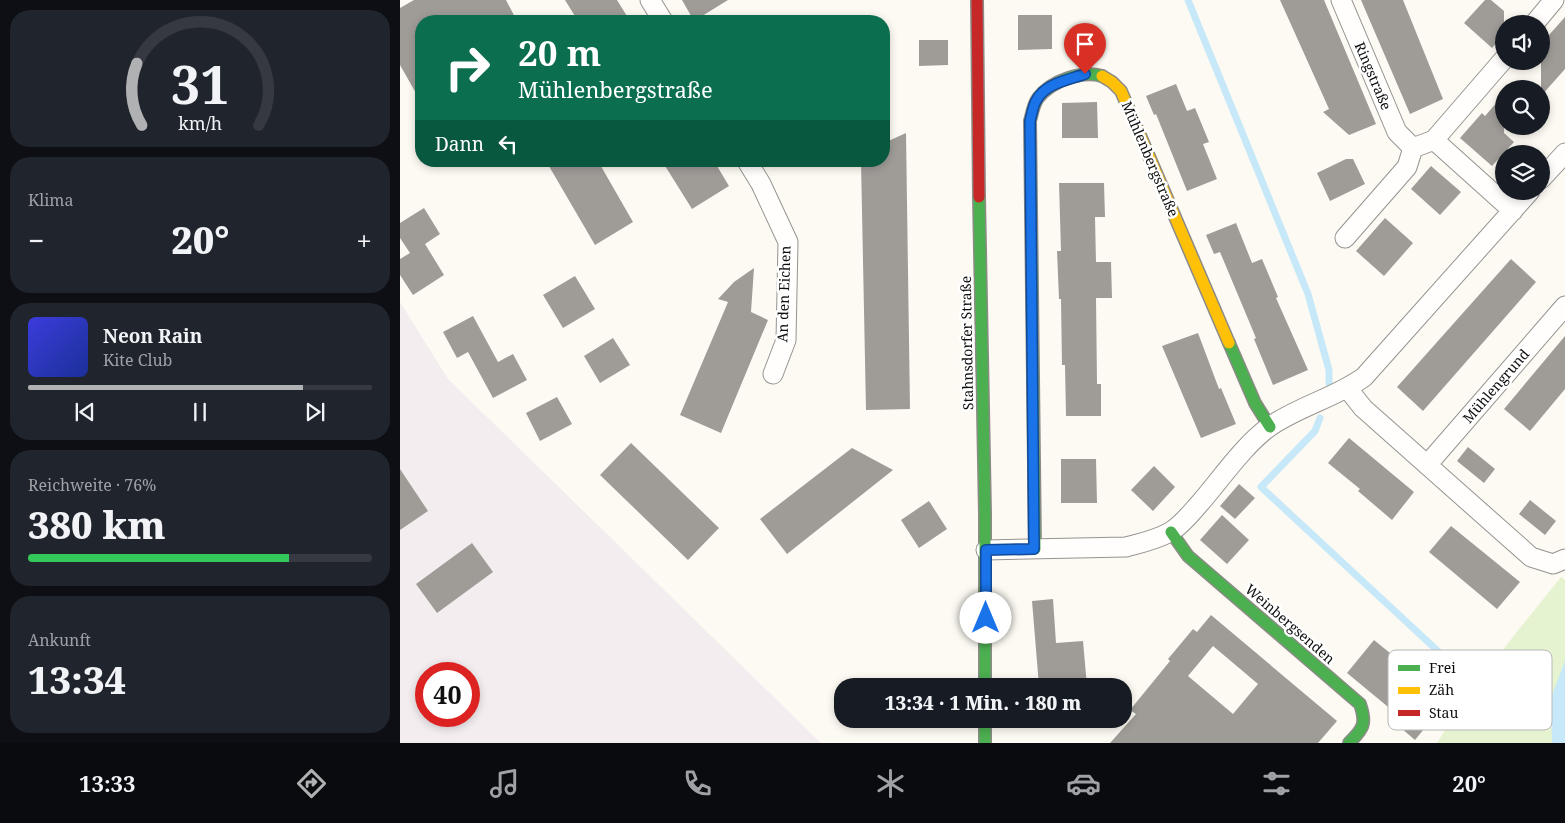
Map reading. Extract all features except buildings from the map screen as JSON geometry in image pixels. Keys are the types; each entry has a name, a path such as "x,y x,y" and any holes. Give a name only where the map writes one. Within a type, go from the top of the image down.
{"street":[{"path":"650,0 659,15"},
{"name":"Stahnsdorfer Straße","path":"977,0 977,98 986,550 985,678"},
{"name":"Ringstraße","path":"1341,0 1397,132 1413,148"},
{"path":"1542,15 1554,0"},
{"path":"1344,238 1407,166 1413,148 1434,140 1495,69"},
{"name":"Mühlenbergstraße","path":"1034,549 1030,121 1036,101 1052,85 1085,74 1099,74 1113,81 1121,92 1255,403 1270,427"},
{"path":"1434,140 1513,211"},
{"path":"1550,169 1565,153"},
{"name":"An den Eichen","path":"750,167 788,242 786,340 773,374"},
{"path":"986,550 1126,547 1148,542 1171,532 1191,514 1253,441 1270,427 1297,411 1348,389 1364,378 1522,200"},
{"name":"Mühlengrund","path":"1427,465 1565,306"},
{"path":"1348,389 1363,408 1531,557 1554,564 1565,559"},
{"name":"Weinbergsenden","path":"1171,532 1188,556 1360,704 1365,718 1362,730 1349,743"},
{"path":"985,728 985,743"}],"shaded area":[{"path":"400,302 448,379 821,743 400,743"}],"green space":[{"path":"1561,577 1565,580 1565,743 1437,743 1445,730 1552,730 1552,650 1503,650"}],"water":[{"path":"1565,661 1565,743 1552,743 1552,695"}],"waterway":[{"path":"1188,0 1308,294 1329,370 1329,383"},
{"path":"1320,418 1315,431 1261,487 1437,650"},
{"path":"1552,698 1565,705"}],"traffic: fast":[{"path":"1035,549 1030,121 1036,101 1051,87 1067,78 1076,76 1102,76"},
{"path":"979,197 985,514 985,678"},
{"path":"1229,343 1255,403 1270,427"},
{"path":"1171,532 1188,556 1360,704 1363,717 1362,726 1358,734 1349,743"},
{"path":"985,728 985,743"}],"traffic: slow":[{"path":"1102,76 1121,91 1229,343"}],"traffic: jam":[{"path":"977,0 979,197"}],"route":[{"path":"986,618 986,550 1034,549 1030,121 1036,101 1042,93 1052,85 1085,74"}]}
